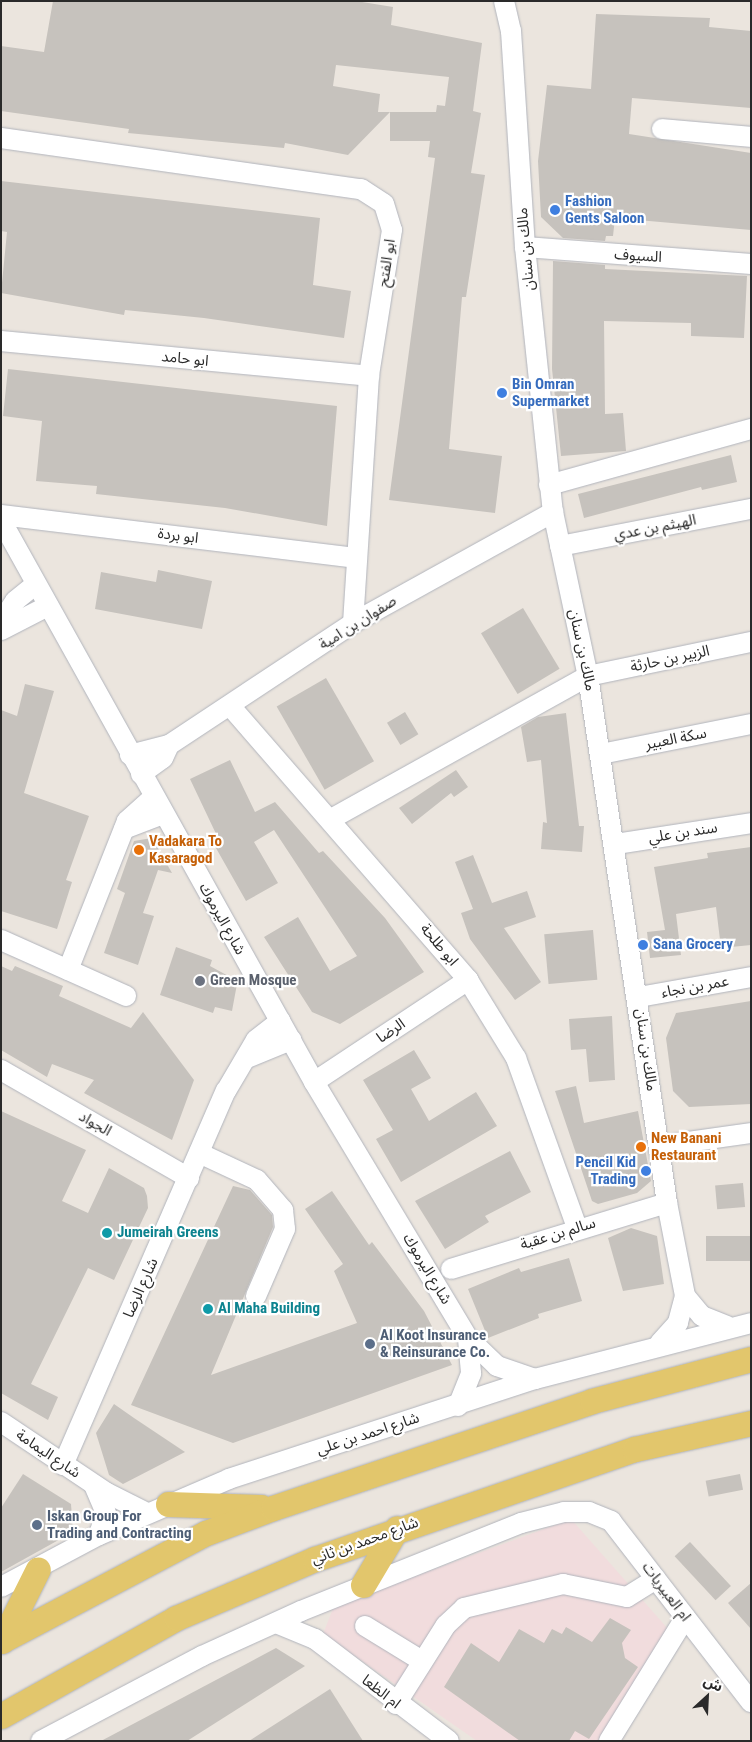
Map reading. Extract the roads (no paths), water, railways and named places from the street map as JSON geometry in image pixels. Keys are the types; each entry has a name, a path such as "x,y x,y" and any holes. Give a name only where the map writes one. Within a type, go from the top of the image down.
{"main road":[{"path":"1,1641 206,1533 273,1508 592,1401 751,1359"},
{"name":"شارع محمد بن ثاني","path":"1,1716 176,1618 397,1528 635,1449 751,1423"},
{"path":"158,1508 273,1508"},
{"path":"363,1585 397,1528"},
{"path":"1,1641 38,1568"}],"street":[{"name":"مالك بن سنان","path":"504,1 510,31 525,247 549,485 588,676 616,844 667,1203 685,1296 678,1323 660,1343"},
{"path":"662,129 751,137"},
{"name":"ابو الفتح","path":"1,138 361,189 384,204 392,230 369,376 355,558 354,623"},
{"name":"السيوف","path":"525,247 751,264"},
{"name":"ابو حامد","path":"1,341 369,376"},
{"path":"549,485 751,429"},
{"name":"الهيثم بن عدي","path":"560,546 751,509"},
{"name":"صفوان بن امية","path":"130,755 169,746 231,707 354,623 553,512"},
{"name":"ابو بردة","path":"1,515 355,558"},
{"name":"شارع اليرموك","path":"1,520 290,1040 468,1338 497,1366 535,1378"},
{"path":"1,622 15,601 36,584"},
{"path":"1,630 48,606"},
{"name":"الزبير بن حارثة","path":"331,819 588,676 751,642"},
{"name":"ابو طلحة","path":"231,707 331,819 468,980 516,1058 577,1227"},
{"name":"سكة العبير","path":"601,754 751,724"},
{"name":"صفوان بن امية","path":"141,774 163,758 169,746"},
{"path":"68,970 131,814 154,797"},
{"path":"124,829 164,814"},
{"name":"سند بن علي","path":"616,844 751,823"},
{"path":"1,940 126,996"},
{"name":"عمر بن نجاء","path":"638,997 751,977"},
{"name":"الرضا","path":"314,1082 468,980"},
{"name":"شارع الرضا","path":"63,1465 226,1091 256,1040 280,1021"},
{"path":"247,1058 290,1040"},
{"name":"الجواد","path":"1,1070 188,1178"},
{"path":"659,1146 751,1133"},
{"path":"199,1153 257,1180 283,1210 285,1229 256,1296"},
{"name":"سالم بن عقبة","path":"451,1268 577,1227 667,1203"},
{"name":"مالك بن سنان","path":"685,1296 702,1316 727,1326"},
{"name":"شارع احمد بن علي","path":"1,1587 99,1535 229,1479 458,1406 535,1378 660,1343 727,1326 751,1323"},
{"name":"شارع اليرموك","path":"458,1406 471,1373 468,1338"},
{"name":"شارع اليمامة","path":"2,1424 94,1485 158,1508"},
{"name":"شارع اليمامة","path":"94,1485 106,1513 99,1535"},
{"name":"ام العبيريات","path":"363,1585 521,1523 564,1512 589,1512 611,1521 751,1702"},
{"path":"396,1704 446,1625 464,1608 563,1584 627,1597 656,1579"},
{"path":"40,1741 276,1623 363,1585"},
{"path":"315,1639 316,1606"},
{"path":"608,1741 686,1618"},
{"name":"ام الظعا","path":"276,1623 315,1639 437,1738"},
{"path":"365,1626 422,1662"}],"place":[{"name":"Fashion Gents Saloon","path":"555,210"},
{"name":"Bin Omran Supermarket","path":"502,393"},
{"name":"Vadakara To Kasaragod","path":"139,850"},
{"name":"Sana Grocery","path":"643,945"},
{"name":"Green Mosque","path":"200,981"},
{"name":"New Banani Restaurant","path":"641,1147"},
{"name":"Pencil Kid Trading","path":"646,1171"},
{"name":"Jumeirah Greens","path":"107,1233"},
{"name":"Al Maha Building","path":"208,1309"},
{"name":"Al Koot Insurance & Reinsurance Co.","path":"370,1344"},
{"name":"Iskan Group For Trading and Contracting","path":"37,1525"}]}
